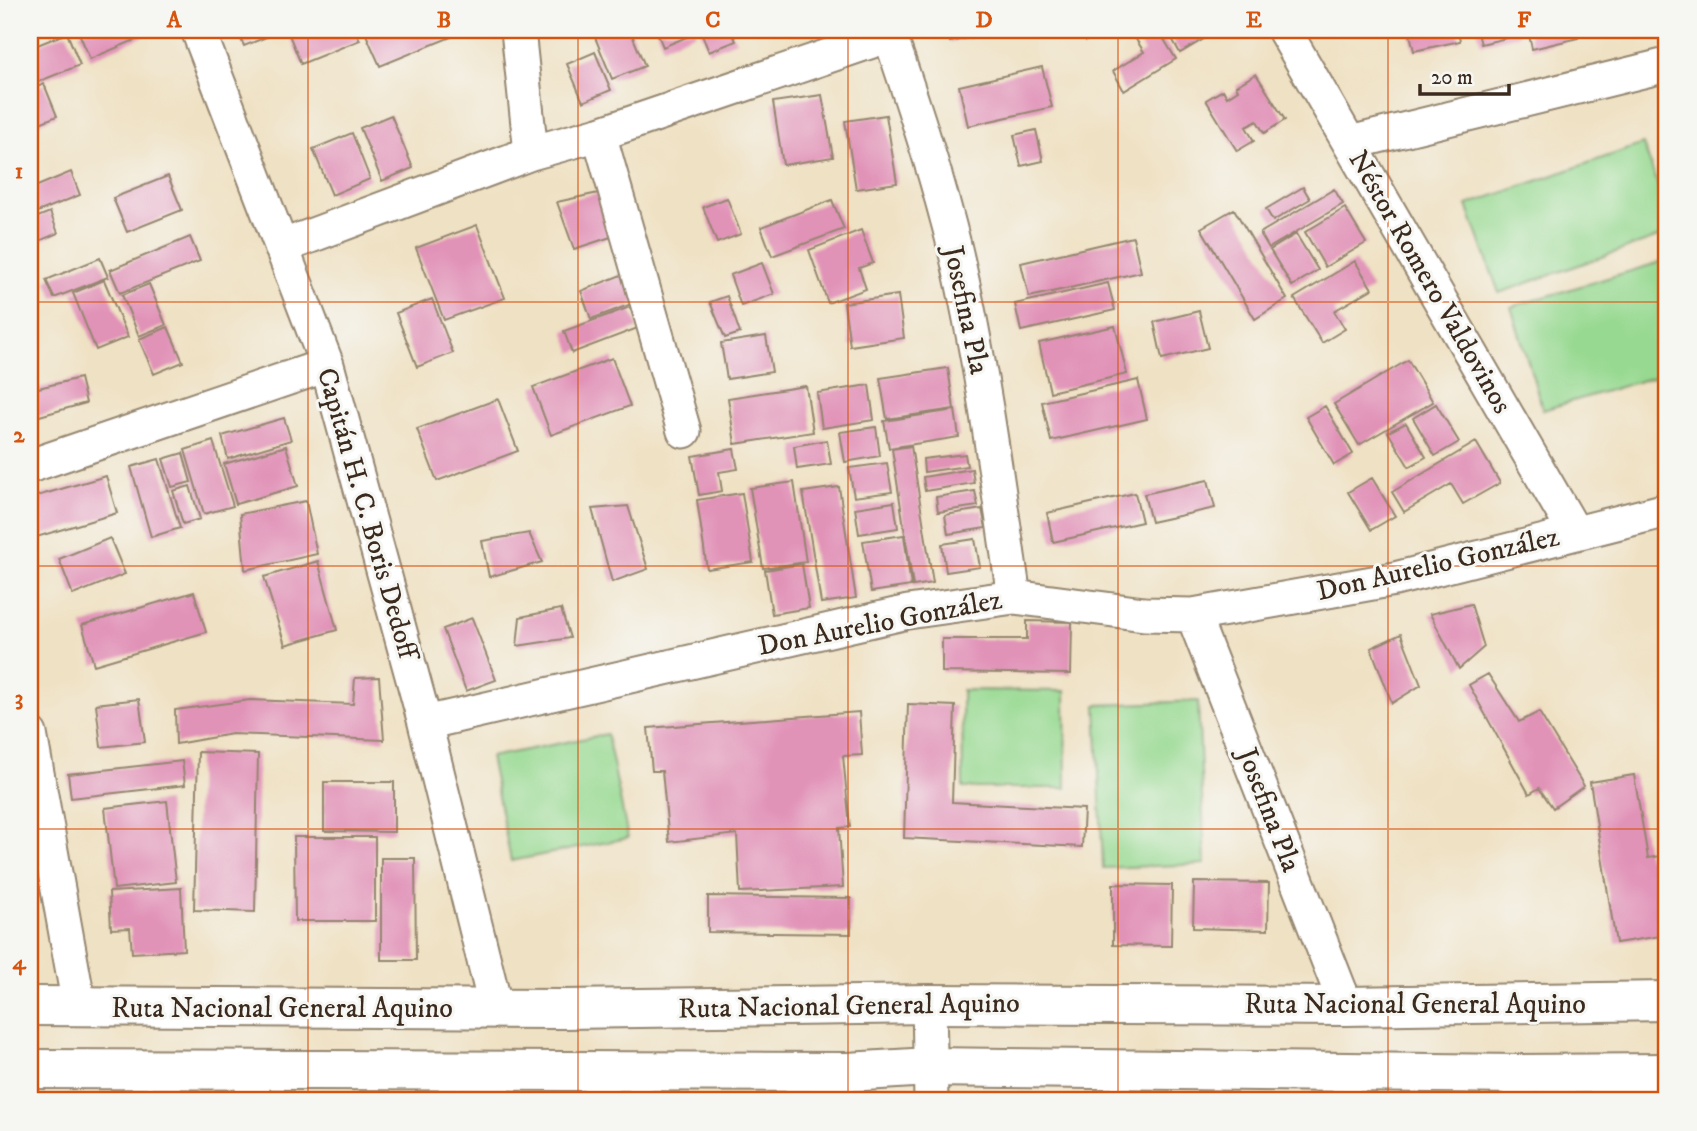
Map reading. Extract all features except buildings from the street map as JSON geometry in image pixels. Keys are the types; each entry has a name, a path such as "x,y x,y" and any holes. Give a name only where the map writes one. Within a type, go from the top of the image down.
{"highway":[{"name":"Ruta Nacional General Aquino","path":"30,1006 496,1009 929,1004 1346,1006 1667,1001"},
{"path":"30,1069 251,1085 848,1072 930,1084 1519,1087 1667,1073"}],"street":[{"name":"Capitán H. C. Boris Dedoff","path":"198,30 327,365 425,723 496,1009"},
{"path":"519,30 531,153"},
{"name":"Néstor Romero Valdovinos","path":"1284,30 1575,533"},
{"path":"281,247 531,153 599,134 889,32"},
{"name":"Josefina Pla","path":"889,32 924,141 954,248 983,390 1014,597"},
{"path":"1350,143 1667,65"},
{"path":"599,134 684,431"},
{"path":"30,466 327,365"},
{"name":"Don Aurelio González","path":"425,723 908,612 1014,597 1144,614 1193,615 1395,579 1667,510"},
{"name":"Josefina Pla","path":"1193,615 1346,1006"},
{"path":"30,734 79,1006"},
{"path":"929,1004 930,1084"}],"green space":[{"path":"1643,144 1667,211 1667,234 1499,293 1467,205"},
{"path":"1667,260 1667,373 1543,410 1511,307"},
{"path":"962,690 1065,691 1066,788 963,788"},
{"path":"1198,701 1205,864 1103,868 1096,705"},
{"path":"607,734 628,838 511,861 490,757"}]}
